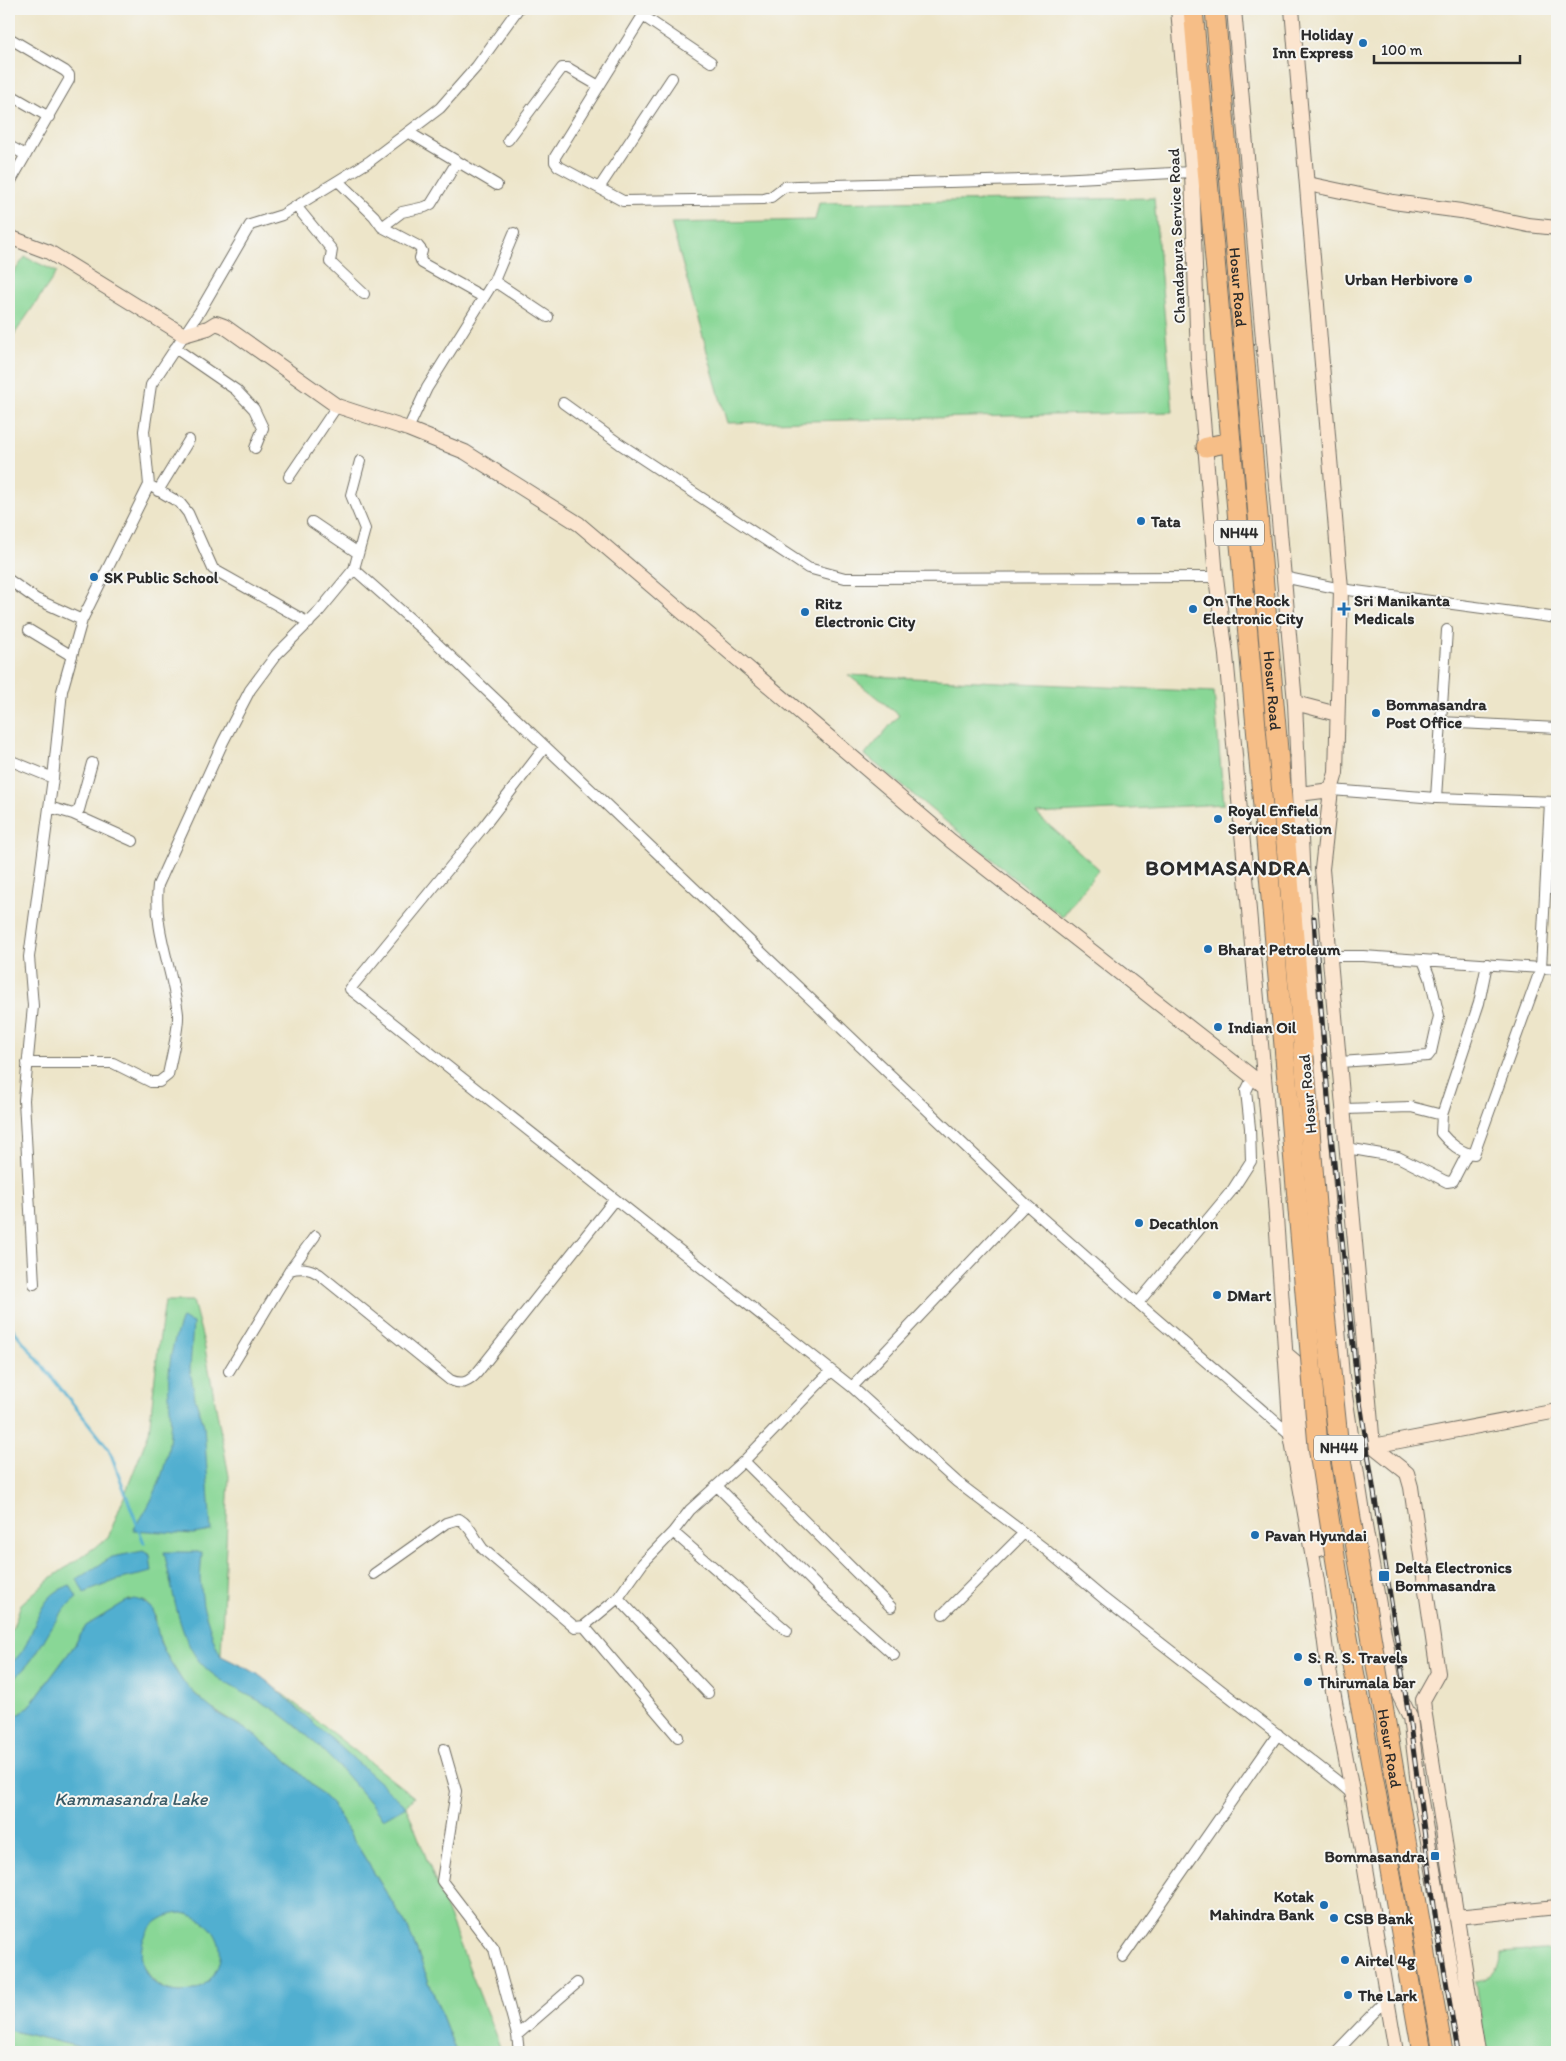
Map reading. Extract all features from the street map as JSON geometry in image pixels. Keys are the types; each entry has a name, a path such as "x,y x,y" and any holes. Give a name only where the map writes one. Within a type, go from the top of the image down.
{"highway":[{"name":"Hosur Road","path":"1192,9 1318,1446 1345,1621 1422,2052"},
{"name":"Hosur Road","path":"1215,9 1324,1304 1339,1448 1443,2052"},
{"path":"1206,454 1231,442"}],"street":[{"path":"34,1284 24,1100 33,1006 29,957 53,778 62,691 82,620 149,485 144,431 152,385 250,225 282,215 338,181 370,161 440,108 477,66 518,9"},
{"name":"Chandapura Service Road","path":"1178,9 1192,172 1198,360 1216,577 1226,655 1274,1188 1285,1353 1297,1436"},
{"path":"1234,9 1295,703 1306,950 1342,1376 1365,1526 1393,1683 1410,1717 1418,1784 1465,2052"},
{"path":"1292,9 1341,589 1336,773 1331,790 1322,869 1373,1446 1407,1473 1411,1487 1438,1673 1423,1700 1478,2052"},
{"path":"711,62 645,12 555,157 555,162 558,166 623,201 764,199 784,187 797,186 1058,179 1192,172"},
{"path":"9,38 69,75 69,80 49,117 9,184"},
{"path":"508,140 562,68 568,68 599,86"},
{"path":"599,188 672,78"},
{"path":"9,94 49,117"},
{"path":"408,132 497,185"},
{"path":"9,146 26,155"},
{"path":"382,227 402,212 431,204 457,162"},
{"path":"338,181 374,216 382,227 418,246 422,251 420,258 422,263 484,297"},
{"path":"1308,184 1393,202 1461,211 1528,225 1557,228"},
{"path":"296,206 332,250 330,262 364,294"},
{"path":"408,429 427,388 494,281 514,233"},
{"path":"9,237 49,252 184,335 208,328 216,323 224,326 337,406 408,429 464,452 579,524 952,841 1264,1086"},
{"path":"494,281 548,317"},
{"path":"175,348 236,390 254,409 264,428 255,448"},
{"path":"563,403 620,444 808,568 845,578 1216,577"},
{"path":"289,477 337,406"},
{"path":"158,491 189,440"},
{"path":"28,1063 113,1063 152,1082 159,1082 168,1075 178,1016 158,925 156,900 158,885 223,742 250,690 276,655 309,623 354,569 365,530 351,495 360,461"},
{"path":"149,485 180,503 188,513 213,569 309,623"},
{"path":"312,522 358,553"},
{"path":"354,569 425,632 1026,1204 1138,1303 1297,1436 1353,1446 1373,1446 1557,1411"},
{"path":"1283,577 1341,589 1557,618"},
{"path":"9,580 36,599 82,620"},
{"path":"29,630 72,656"},
{"path":"1436,798 1447,630"},
{"path":"1295,703 1337,714"},
{"path":"1441,722 1557,728"},
{"path":"545,747 350,989 852,1387 957,1482 1024,1533 1110,1604 1278,1734 1353,1795"},
{"path":"9,760 53,778"},
{"path":"73,814 79,810 92,763"},
{"path":"1299,794 1331,790 1436,798 1554,802 1541,968 1474,1154 1467,1154 1446,1139 1441,1133 1442,1115 1479,1003 1487,964"},
{"path":"49,807 73,814 133,841"},
{"path":"1302,869 1322,869"},
{"path":"1331,956 1557,969"},
{"path":"1340,1062 1428,1056 1431,1052 1439,1016 1430,978 1423,960"},
{"path":"1138,1303 1233,1188 1251,1160 1246,1091 1253,1077"},
{"path":"1344,1109 1411,1107 1442,1115"},
{"path":"1347,1148 1398,1156 1447,1182 1454,1181 1467,1154"},
{"path":"290,1270 299,1267 319,1274 450,1380 460,1384 470,1381 477,1373 615,1199"},
{"path":"852,1387 1026,1204"},
{"path":"229,1371 290,1270 315,1236"},
{"path":"1285,1353 1298,1364 1297,1436 1327,1659 1353,1795 1394,2051"},
{"path":"374,1574 446,1523 459,1519 466,1522 475,1539 484,1549 575,1627 584,1626 618,1598 643,1563 704,1496 744,1461 831,1371"},
{"path":"1299,1377 1342,1376"},
{"path":"744,1461 891,1607"},
{"path":"717,1486 824,1593 894,1655"},
{"path":"673,1532 787,1632"},
{"path":"943,1614 1024,1533"},
{"path":"618,1598 708,1694"},
{"path":"584,1626 678,1737"},
{"path":"1123,1957 1278,1734"},
{"path":"444,1749 456,1791 442,1880 494,1949 517,2035 519,2052"},
{"path":"1434,1877 1449,1876"},
{"path":"1456,1917 1557,1907"},
{"path":"517,2035 577,1983"},
{"path":"1336,2052 1387,1999"}],"green space":[{"path":"1154,198 1173,412 727,423 671,223 815,220 819,203"},
{"path":"25,257 57,272 9,342 9,279"},
{"path":"848,675 1214,692 1224,804 1036,814 1099,869 1062,917 865,755 899,715"},
{"path":"165,1301 193,1301 204,1343 229,1476 221,1656 256,1673 414,1797 406,1806 502,2052 456,2052 408,1928 331,1803 282,1756 250,1732 209,1707 183,1682 164,1651 157,1633 155,1614 147,1603 129,1600 86,1626 74,1646 34,1700 23,1712 9,1720 9,1627 12,1630 21,1604 51,1578 108,1538 149,1432"},
{"path":"181,1912 196,1915 209,1924 218,1937 221,1952 218,1967 209,1980 196,1989 181,1992 166,1989 153,1980 144,1967 141,1952 144,1937 153,1924 166,1915"},
{"path":"1557,1949 1557,2052 1486,2052 1475,1982 1486,1979 1494,1973 1501,1959 1501,1953"},
{"path":"9,2030 101,2052 9,2052"}],"water":[{"path":"182,1318 193,1323 190,1369 195,1398 204,1425 211,1531 193,1534 133,1530 147,1508 163,1471 169,1445 170,1367 173,1345"},
{"path":"143,1551 150,1555 152,1572 117,1580 84,1593 77,1579 112,1557"},
{"path":"164,1552 202,1552 200,1579 203,1606 215,1644 221,1656 256,1673 268,1682 406,1806 383,1819 334,1762 293,1723 268,1706 223,1682 204,1666 189,1646 184,1633"},
{"path":"70,1585 77,1598 58,1618 29,1663 9,1681 9,1664 24,1649 42,1609 56,1592"},
{"name":"Kammasandra Lake","path":"134,1599 143,1601 153,1610 160,1642 170,1662 183,1682 200,1699 217,1713 250,1732 282,1756 331,1803 408,1928 456,2052 101,2052 9,2030 9,1720 23,1712 34,1700 74,1646 86,1626 125,1602","holes":["182,1913 193,1916 211,1928 216,1937 220,1947 217,1968 211,1978 197,1988 181,1992 164,1989 151,1980 144,1968 141,1954 144,1939 151,1927 164,1917"]}],"waterway":[{"path":"9,1324 109,1449 144,1543"}],"railway":[{"path":"1314,918 1331,1134 1357,1383 1409,1717 1437,1928 1458,2052"}],"place":[{"name":"Holiday Inn Express","path":"1363,43"},
{"name":"Urban Herbivore","path":"1468,279"},
{"name":"Tata","path":"1141,521"},
{"name":"SK Public School","path":"94,577"},
{"name":"On The Rock Electronic City","path":"1193,609"},
{"name":"Sri Manikanta Medicals","path":"1344,609"},
{"name":"Ritz Electronic City","path":"805,612"},
{"name":"Bommasandra Post Office","path":"1376,713"},
{"name":"Royal Enfield Service Station","path":"1218,819"},
{"name":"Bharat Petroleum","path":"1208,949"},
{"name":"Indian Oil","path":"1218,1027"},
{"name":"Decathlon","path":"1139,1223"},
{"name":"DMart","path":"1217,1295"},
{"name":"Pavan Hyundai","path":"1255,1535"},
{"name":"Delta Electronics Bommasandra","path":"1384,1576"},
{"name":"S. R. S. Travels","path":"1298,1657"},
{"name":"Thirumala bar","path":"1308,1682"},
{"name":"Bommasandra","path":"1435,1856"},
{"name":"Kotak Mahindra Bank","path":"1324,1905"},
{"name":"CSB Bank","path":"1334,1918"},
{"name":"Airtel 4g","path":"1345,1960"},
{"name":"The Lark","path":"1348,1995"}],"district":[{"name":"BOMMASANDRA","path":"1228,868"}]}
